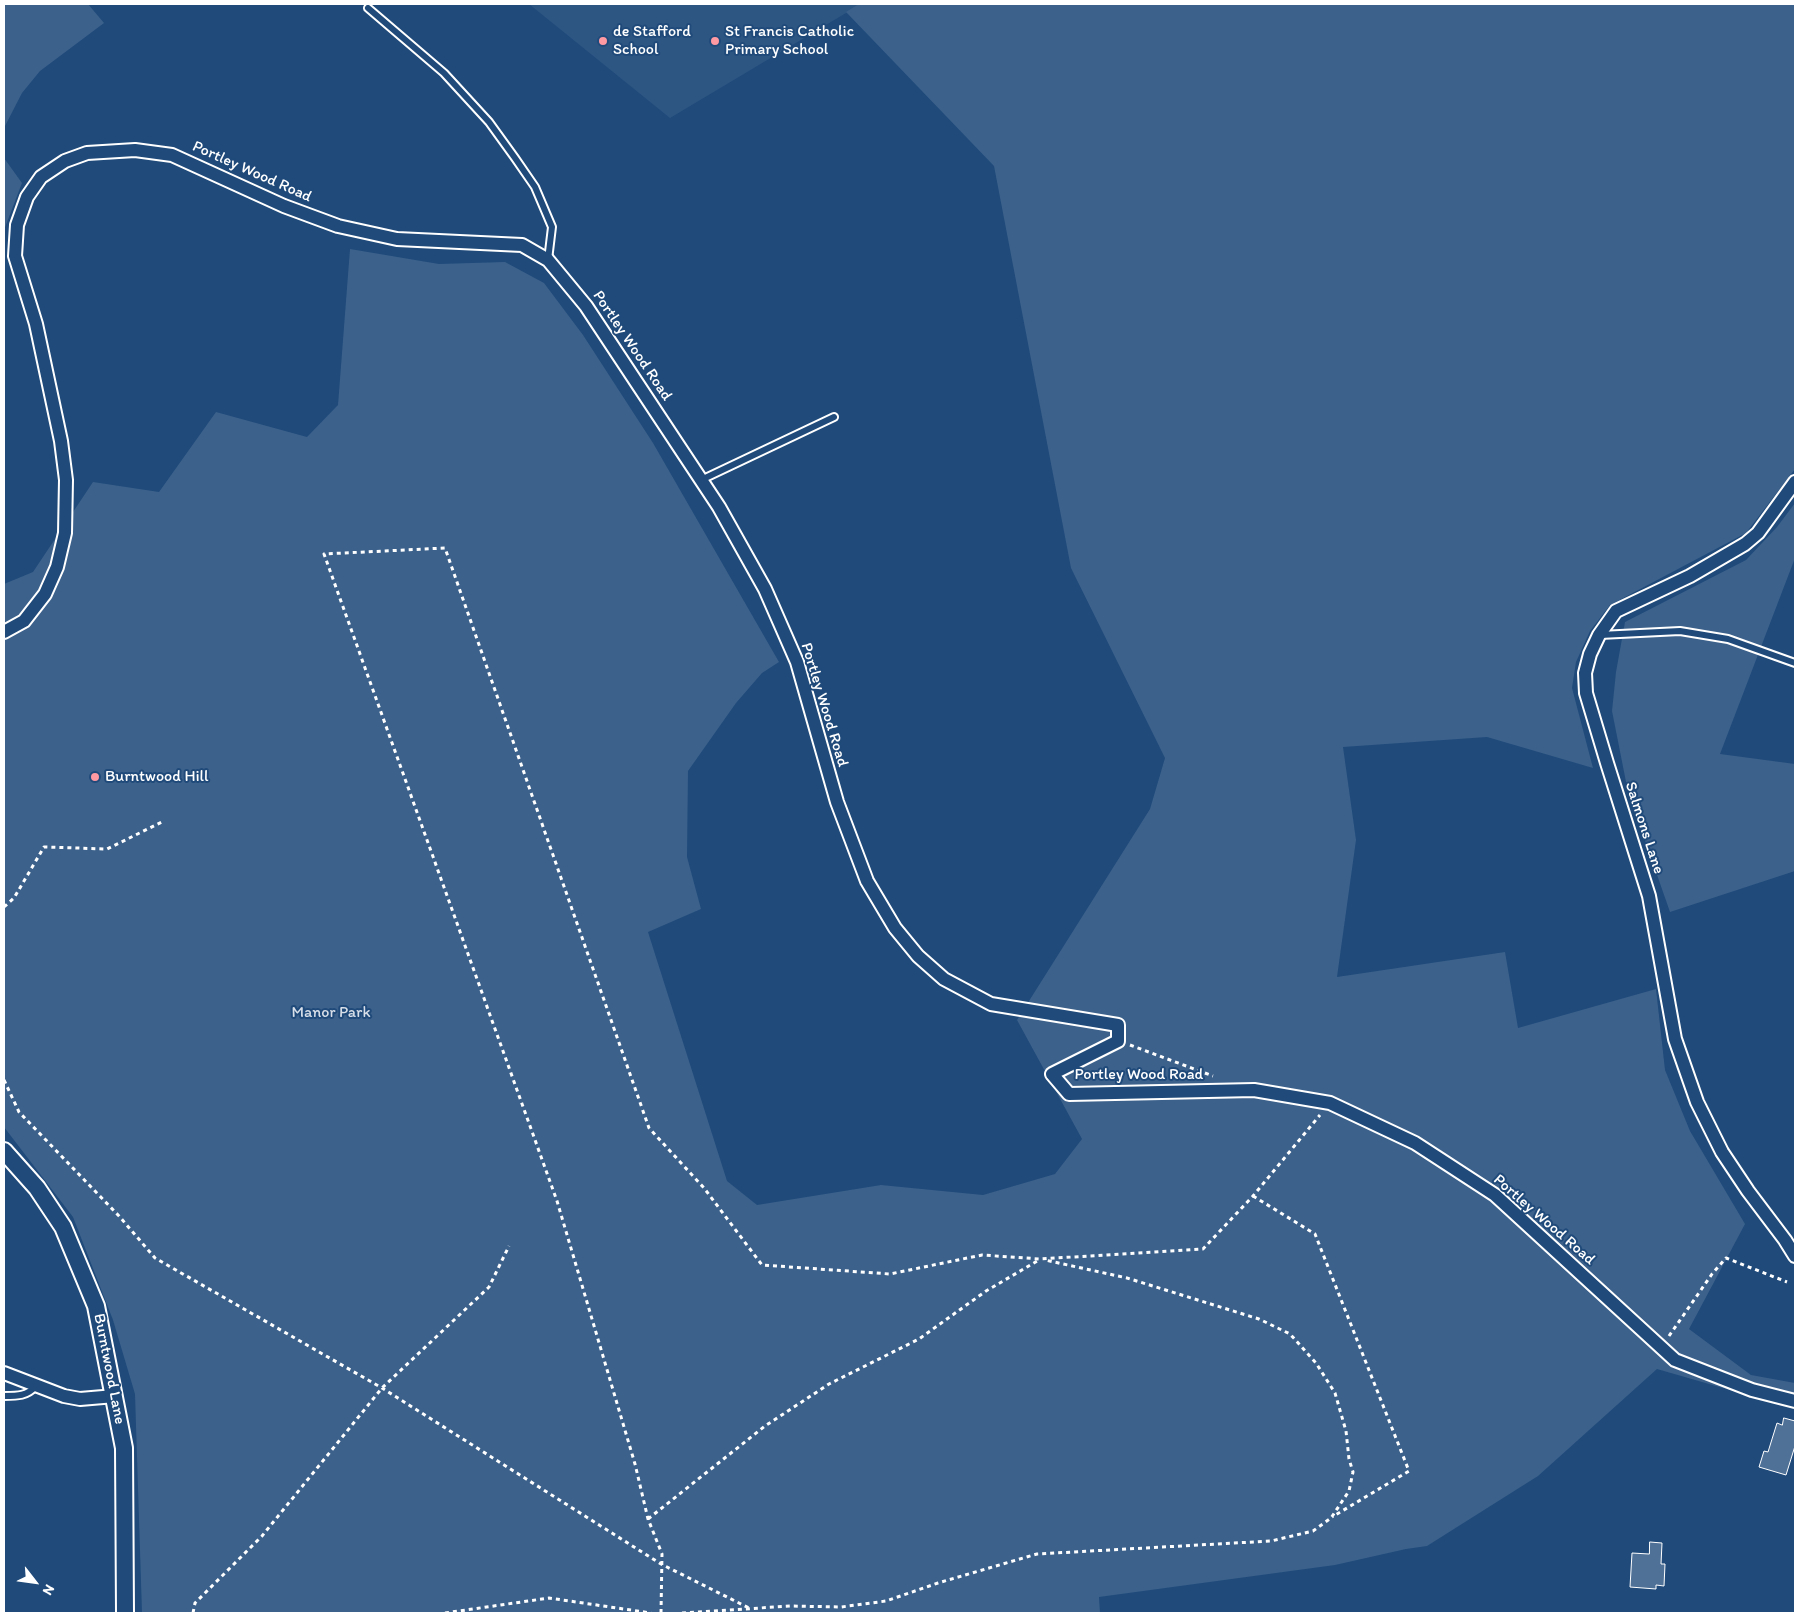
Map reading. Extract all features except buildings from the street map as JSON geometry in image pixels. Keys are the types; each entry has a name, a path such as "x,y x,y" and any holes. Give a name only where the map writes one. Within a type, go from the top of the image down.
{"street":[{"name":"Portley Wood Road","path":"4,632 24,621 45,594 57,566 65,532 66,480 60,441 36,324 15,256 17,225 27,197 41,177 66,161 87,153 135,150 172,154 284,206 338,226 397,239 522,245 548,260 586,306 719,506 765,589 797,662 837,802 867,881 895,928 918,956 944,978 991,1004 1118,1025 1118,1041 1052,1074 1069,1094 1254,1090 1330,1103 1415,1143 1495,1195 1676,1360 1752,1390 1795,1401"},
{"name":"Salmons Lane","path":"1793,487 1758,533 1745,544 1690,576 1616,611 1599,635 1590,654 1585,673 1586,693 1649,896 1675,1039 1697,1102 1722,1152 1795,1256"},
{"name":"Burntwood Lane","path":"4,1151 37,1188 63,1227 96,1306 124,1448 125,1613"},
{"path":"4,1373 64,1396 80,1399 115,1396"}],"lane":[{"path":"368,8 444,73 489,122 515,158 535,187 552,227 548,260"},
{"path":"701,480 834,417"},
{"path":"1599,635 1680,631 1728,639 1795,663"},
{"path":"4,1396 29,1394 36,1386"}],"path":[{"path":"661,1613 662,1554 648,1519 635,1464 557,1201 324,554 445,548 649,1128 704,1188 762,1265 890,1274 982,1255 1040,1259 1203,1250 1252,1196 1330,1103"},
{"path":"4,906 14,898 44,847 107,850 162,822"},
{"path":"1118,1041 1220,1078"},
{"path":"4,1080 19,1112 119,1216 155,1258 382,1388 661,1564 751,1609"},
{"path":"682,1613 791,1606 841,1607 886,1601 938,1583 1037,1554 1271,1541 1313,1531 1409,1471 1315,1234 1252,1196"},
{"path":"193,1613 195,1603 262,1536 382,1388 489,1287 509,1246"},
{"path":"1661,1347 1712,1274 1726,1258 1787,1282"},
{"path":"648,1519 765,1426 829,1384 919,1339 986,1291 1040,1259 1127,1278 1259,1319 1290,1334 1316,1363 1335,1392 1346,1431 1349,1459 1353,1472 1349,1491 1331,1518"},
{"path":"445,1613 549,1598 650,1613"}],"shaded area":[{"name":"St Francis Catholic Primary School","path":"529,4 861,4 670,118"}],"green space":[{"path":"4,4 88,4 104,23 40,71 22,93 4,128"},
{"name":"Manor Park","path":"859,4 1795,4 1795,469 1746,533 1610,605 1590,631 1576,662 1572,688 1593,768 1487,737 1343,747 1356,840 1337,977 1505,952 1518,1028 1656,989 1665,1070 1690,1131 1745,1224 1689,1329 1751,1375 1795,1383 1795,1394 1761,1399 1657,1369 1538,1476 1427,1546 1335,1565 1099,1597 1100,1613 142,1613 135,1394 113,1320 73,1217 4,1127 4,584 33,572 93,482 159,492 216,412 307,437 338,405 350,249 439,264 505,262 544,283 583,335 653,443 779,662 762,673 736,703 688,771 687,857 701,909 648,932 727,1181 757,1205 881,1185 983,1195 1055,1174 1082,1139 1017,1020 1150,809 1165,758 1071,568 994,166 846,12"},
{"path":"4,158 22,183 4,230"},
{"path":"1795,503 1795,558 1720,754 1795,764 1795,871 1670,912 1628,792 1612,711 1616,672 1625,622 1746,560 1777,527"}],"place":[{"name":"de Stafford School","path":"603,41"},
{"name":"St Francis Catholic Primary School","path":"715,41"},
{"name":"Burntwood Hill","path":"95,777"}]}
